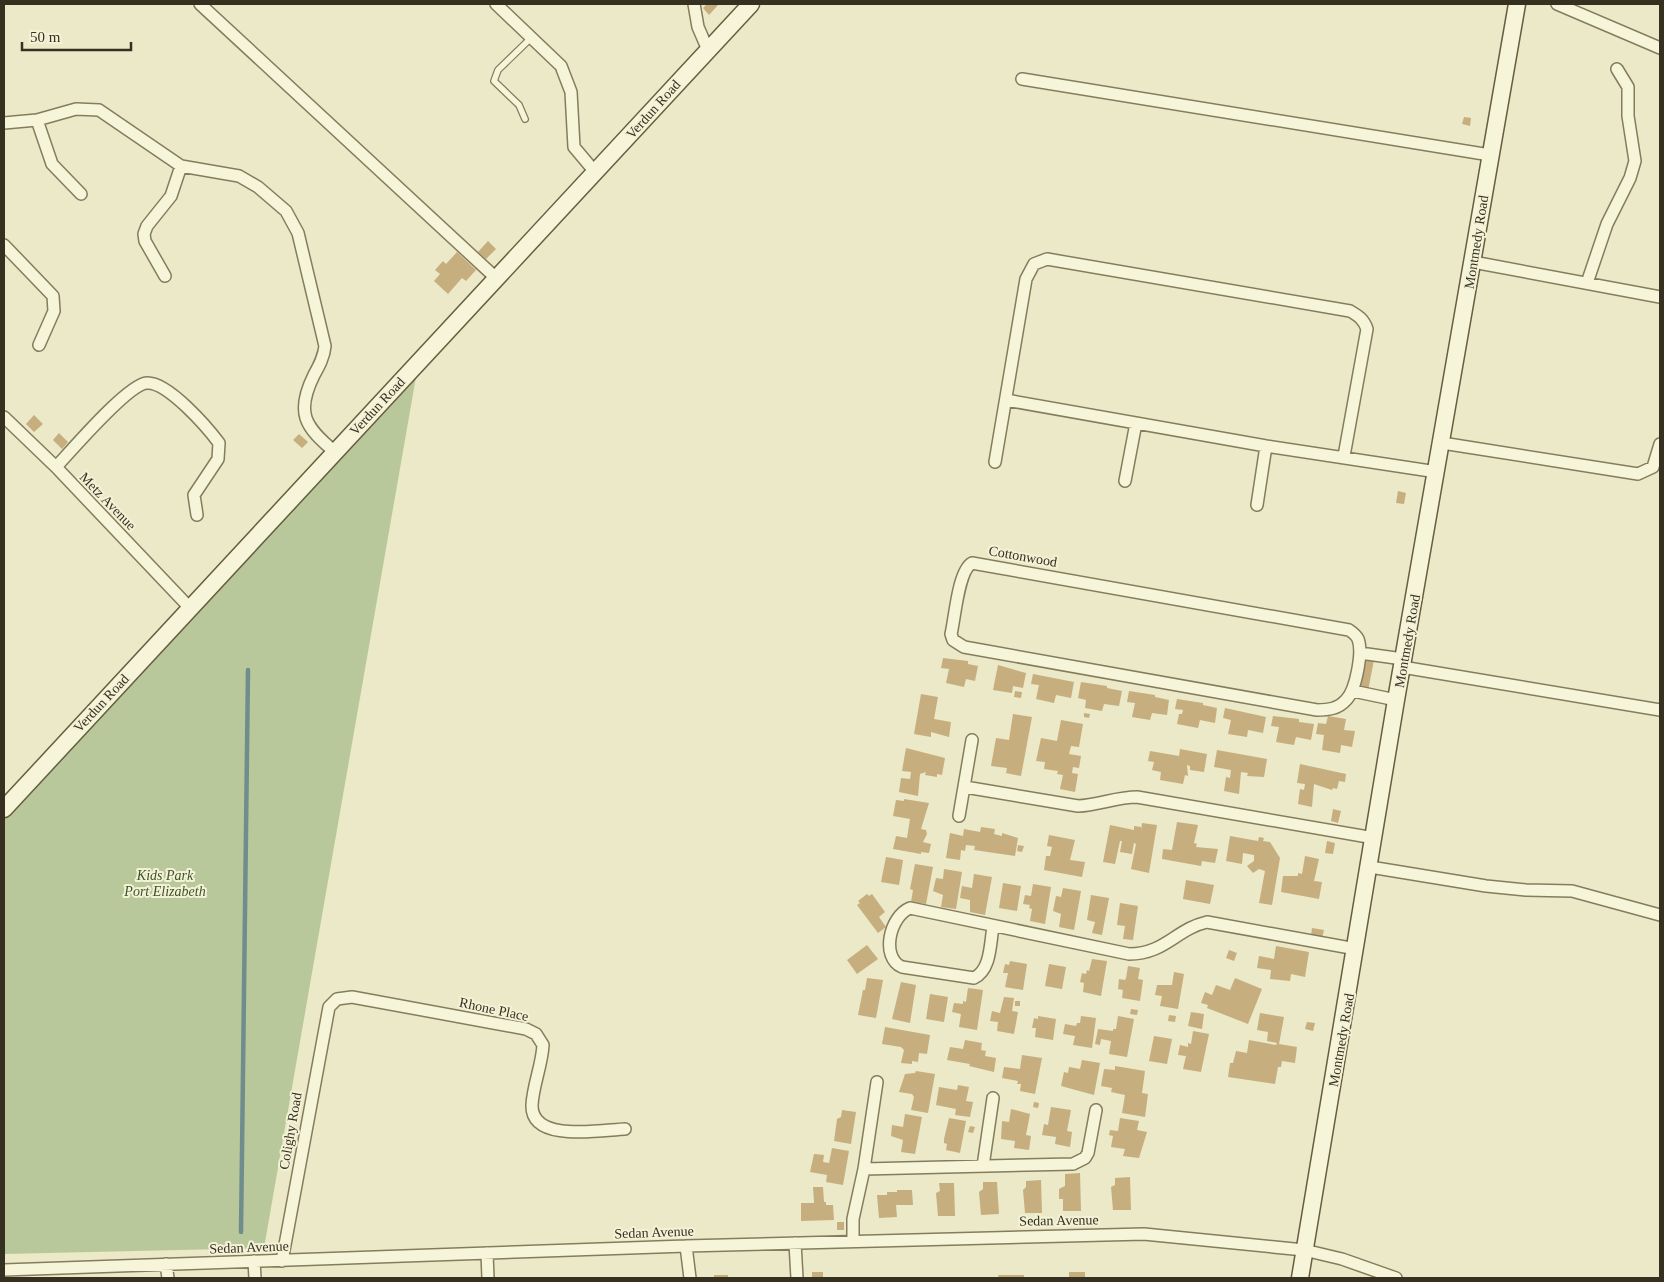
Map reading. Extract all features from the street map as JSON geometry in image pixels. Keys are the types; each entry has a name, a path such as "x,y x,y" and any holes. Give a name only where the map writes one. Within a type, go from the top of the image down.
{"street":[{"path":"200,4 496,278"},
{"path":"496,4 561,66 571,92 574,147 595,172"},
{"path":"694,4 698,28 708,50"},
{"name":"Verdun Road","path":"4,808 750,4"},
{"name":"Montmedy Road","path":"1300,1278 1370,867 1396,700 1517,4"},
{"path":"1557,4 1660,48"},
{"path":"1587,283 1607,224 1630,178 1635,161 1628,116 1628,87 1617,69"},
{"path":"1022,79 1490,155"},
{"path":"4,123 37,120 76,109 99,110 181,166 239,176 247,179 274,200 294,224 326,346 324,355 306,392 305,418 308,427 335,452"},
{"path":"37,120 52,164 81,194"},
{"path":"165,276 145,241 144,234 147,226 171,196 181,166"},
{"path":"4,245 53,296 54,311 39,345"},
{"path":"995,462 1030,269 1039,260 1057,261 1350,311 1357,315 1364,321 1367,329 1344,456"},
{"path":"1472,262 1660,296"},
{"path":"56,467 121,399 140,384 157,384 177,399 219,443 218,459 194,495 197,515"},
{"path":"1006,400 1266,446 1344,456 1437,472"},
{"name":"Metz Avenue","path":"4,417 56,467 190,607"},
{"path":"1125,482 1136,423"},
{"path":"1442,443 1638,474 1653,467 1660,444"},
{"path":"1257,505 1266,446"},
{"name":"Cottonwood","path":"1353,691 1345,701 1335,708 1317,710 964,647 953,640 952,634 962,577 966,567 972,563 1343,628 1349,630 1358,638 1360,653"},
{"path":"1396,700 1353,691 1360,653 1403,663 1660,710"},
{"path":"959,816 972,740"},
{"path":"965,787 1078,806 1121,797 1137,797 1374,838"},
{"path":"1370,867 1486,886 1526,890 1572,891 1660,916"},
{"path":"993,927 986,964 982,973 974,978 902,967 892,961 890,949 895,921 902,912 910,908 945,914 993,927 1130,954 1150,952 1197,924 1207,922 1221,922 1356,949"},
{"name":"Rhone Place","path":"329,1007 337,999 352,997 526,1029 536,1034 542,1045 532,1103 534,1118 556,1131 625,1129"},
{"name":"Colighy Road","path":"282,1261 329,1007"},
{"path":"853,1241 853,1219 864,1169 877,1082"},
{"path":"983,1166 993,1098"},
{"path":"864,1169 1073,1164 1080,1162 1091,1146 1096,1110"},
{"name":"Sedan Avenue","path":"4,1270 686,1246 1144,1234 1304,1250 1342,1259 1396,1278"},
{"path":"795,1243 797,1278"},
{"path":"686,1246 690,1278"},
{"path":"487,1253 488,1278"},
{"path":"254,1261 255,1278"},
{"path":"166,1264 168,1278"}],"lane":[{"path":"525,119 519,105 494,81 498,70 532,37"}],"green space":[{"name":"Kids Park Port Elizabeth","path":"417,371 264,1248 4,1254 4,817"}],"building":[{"path":"707,4 719,4 709,15 703,8"},
{"path":"1464,117 1471,118 1470,126 1462,124"},
{"path":"488,241 496,249 486,259 478,252"},
{"path":"457,252 476,270 466,281 462,278 448,294 434,281 440,274 435,270 443,261 446,264"},
{"path":"34,415 43,424 34,432 26,424"},
{"path":"59,433 68,442 62,449 53,440"},
{"path":"299,434 308,442 302,448 293,440"},
{"path":"1398,491 1406,493 1404,504 1396,503"},
{"path":"943,658 968,661 968,664 978,666 975,681 966,679 964,687 946,683 949,669 941,668"},
{"path":"1366,658 1374,660 1368,691 1360,689"},
{"path":"998,665 1026,673 1023,688 1013,686 1012,693 993,690"},
{"path":"1033,674 1074,682 1071,698 1056,695 1054,703 1036,699 1039,685 1031,684"},
{"path":"1081,682 1107,686 1107,688 1122,691 1119,706 1104,704 1102,711 1085,708 1086,700 1078,698"},
{"path":"1015,691 1022,692 1021,698 1014,697"},
{"path":"1129,691 1155,695 1155,697 1169,700 1167,715 1152,713 1150,720 1132,717 1135,703 1127,702"},
{"path":"921,694 938,697 934,719 951,722 949,737 931,732 931,737 914,734"},
{"path":"1177,699 1203,703 1203,705 1217,708 1215,723 1200,720 1198,728 1177,724 1179,714 1182,714 1183,710 1175,709"},
{"path":"1225,708 1266,717 1263,733 1248,730 1247,737 1228,734 1231,720 1223,718"},
{"path":"1084,713 1090,714 1089,718 1084,717"},
{"path":"1013,714 1032,717 1021,776 1006,773 1007,768 991,766 996,738 1009,740"},
{"path":"1273,716 1299,719 1299,722 1314,724 1311,740 1296,737 1294,745 1276,742 1279,727 1271,726"},
{"path":"1328,716 1346,719 1344,730 1355,731 1352,747 1341,745 1340,753 1322,750 1324,735 1316,734 1318,723 1326,724"},
{"path":"1061,720 1083,724 1079,747 1071,746 1069,754 1081,756 1079,768 1073,767 1072,773 1078,774 1075,792 1060,789 1063,775 1057,774 1058,771 1044,769 1045,762 1036,761 1041,738 1057,741"},
{"path":"906,748 945,758 942,775 937,774 937,777 925,775 926,772 920,774 918,796 899,792 901,778 910,779 911,772 902,771"},
{"path":"1180,749 1207,754 1204,772 1190,770 1190,766 1187,765 1188,776 1185,775 1183,784 1160,780 1161,772 1152,770 1154,762 1148,761 1150,751 1179,756"},
{"path":"1217,750 1267,759 1264,777 1247,776 1248,773 1241,772 1239,794 1224,791 1226,777 1230,778 1231,770 1214,767"},
{"path":"1300,764 1346,774 1345,782 1339,781 1337,789 1333,788 1332,790 1314,784 1312,807 1298,804 1300,789 1304,790 1305,784 1297,783"},
{"path":"904,799 929,803 921,829 926,830 927,834 923,842 931,844 929,853 921,852 921,854 893,849 896,836 907,838 910,819 893,816 896,800 904,801"},
{"path":"1333,809 1341,811 1338,823 1331,821"},
{"path":"1177,822 1198,825 1194,843 1197,844 1196,847 1218,849 1215,863 1202,861 1201,866 1162,859 1163,849 1172,850"},
{"path":"1142,823 1157,825 1149,873 1131,869 1136,844 1134,843 1132,854 1120,852 1122,841 1120,841 1115,864 1103,862 1110,825 1134,830 1134,826 1141,827 1141,831"},
{"path":"981,827 995,829 994,834 1002,836 1002,833 1018,838 1015,856 974,850 975,846 966,845 965,851 961,850 960,860 946,858 950,833 963,836 964,829 980,832"},
{"path":"1049,835 1075,840 1070,860 1085,862 1082,877 1044,870 1046,856 1050,856 1052,847 1047,846"},
{"path":"1230,836 1258,841 1259,837 1264,838 1263,841 1270,842 1280,858 1272,905 1259,903 1265,871 1259,869 1253,873 1247,866 1254,861 1254,855 1243,853 1242,864 1226,861"},
{"path":"1327,841 1335,843 1333,854 1325,853"},
{"path":"1018,845 1024,846 1022,852 1017,851"},
{"path":"1305,856 1319,859 1314,881 1322,882 1319,899 1281,892 1283,876 1298,876 1298,873 1302,874"},
{"path":"886,857 903,860 899,885 881,882"},
{"path":"915,864 933,867 926,904 911,902 913,890 910,889"},
{"path":"944,869 962,872 956,909 941,907 943,895 933,891 936,878 943,879"},
{"path":"974,874 992,877 985,915 970,912 970,900 960,898 962,886 972,888"},
{"path":"1186,880 1214,885 1210,904 1183,899"},
{"path":"1003,883 1021,886 1017,911 999,908"},
{"path":"1033,884 1051,887 1045,924 1030,921 1032,909 1029,908 1030,905 1023,904 1025,895 1031,896"},
{"path":"1063,888 1081,891 1074,930 1059,927 1061,914 1053,911 1056,896 1061,897"},
{"path":"867,894 869,896 872,894 885,912 879,917 886,927 878,933 857,905 860,903 858,901"},
{"path":"1091,895 1109,898 1102,935 1092,933 1095,922 1087,920"},
{"path":"1120,903 1138,906 1133,940 1123,939 1125,926 1117,925"},
{"path":"1312,928 1324,930 1322,938 1311,936"},
{"path":"867,945 878,959 857,974 847,960"},
{"path":"1276,946 1309,952 1305,977 1291,974 1290,981 1270,979 1271,970 1257,968 1259,956 1274,959"},
{"path":"1229,950 1237,953 1234,961 1226,958"},
{"path":"1092,959 1107,961 1101,996 1083,992 1084,983 1080,982 1082,973 1086,974 1087,970 1089,971"},
{"path":"1010,961 1027,964 1023,990 1005,987 1008,973 1003,973 1005,964 1009,965"},
{"path":"1049,964 1066,967 1062,989 1045,986"},
{"path":"1128,966 1140,968 1138,979 1143,980 1140,1001 1122,998 1123,990 1118,989 1119,979 1125,980"},
{"path":"1174,972 1184,974 1178,1009 1160,1006 1162,996 1155,995 1157,985 1172,985"},
{"path":"867,978 883,980 876,1018 858,1015"},
{"path":"1235,978 1262,989 1248,1024 1207,1008 1208,1005 1201,1003 1205,992 1212,995 1216,985 1230,990"},
{"path":"901,982 916,985 910,1023 892,1019"},
{"path":"968,988 983,990 977,1030 959,1027 961,1014 952,1012 954,1003 963,1004 963,1001 966,1002"},
{"path":"930,994 948,997 944,1022 926,1019"},
{"path":"1004,997 1014,998 1012,1011 1018,1012 1014,1034 997,1031 998,1022 990,1021 992,1011 1000,1013"},
{"path":"1015,1001 1020,1001 1020,1006 1015,1006"},
{"path":"1131,1009 1138,1010 1137,1015 1130,1014"},
{"path":"1191,1012 1204,1014 1202,1029 1188,1026"},
{"path":"1260,1013 1284,1017 1279,1044 1297,1047 1295,1063 1282,1061 1281,1067 1278,1067 1275,1084 1228,1077 1230,1063 1233,1063 1236,1051 1247,1053 1249,1040 1276,1045 1277,1043 1267,1041 1268,1032 1257,1030"},
{"path":"1169,1015 1176,1016 1175,1022 1168,1021"},
{"path":"1038,1016 1056,1019 1053,1040 1035,1037 1036,1028 1032,1028 1034,1018 1038,1019"},
{"path":"1081,1016 1096,1018 1092,1048 1073,1045 1075,1036 1063,1034 1065,1024 1076,1026 1077,1023 1080,1023"},
{"path":"1118,1016 1134,1019 1127,1057 1109,1054 1111,1041 1101,1039 1100,1045 1095,1044 1098,1029 1113,1031 1113,1029 1116,1029"},
{"path":"1307,1022 1315,1023 1313,1031 1305,1029"},
{"path":"885,1027 930,1035 927,1054 919,1053 918,1062 912,1061 912,1064 901,1063 904,1050 901,1047 882,1044"},
{"path":"1193,1031 1209,1034 1201,1072 1183,1069 1186,1056 1178,1055 1180,1045 1188,1047 1188,1043 1191,1044"},
{"path":"1154,1036 1172,1039 1167,1064 1149,1061"},
{"path":"965,1040 982,1043 981,1050 986,1051 985,1056 996,1058 994,1072 969,1066 970,1064 947,1060 950,1047 963,1049"},
{"path":"1022,1055 1042,1058 1035,1094 1020,1091 1021,1084 1017,1084 1018,1081 1002,1078 1004,1067 1020,1069"},
{"path":"1082,1060 1100,1063 1094,1095 1061,1086 1064,1072 1068,1073 1069,1067 1080,1069"},
{"path":"1115,1066 1145,1071 1142,1093 1148,1094 1145,1117 1122,1113 1125,1095 1111,1092 1112,1088 1101,1086 1104,1069 1115,1070"},
{"path":"916,1071 935,1074 928,1113 911,1110 914,1097 912,1094 899,1092 905,1074 915,1073"},
{"path":"958,1085 969,1087 966,1101 973,1102 970,1117 955,1115 956,1109 936,1105 939,1087 957,1090"},
{"path":"1034,1102 1039,1103 1038,1108 1033,1107"},
{"path":"1051,1107 1071,1110 1067,1131 1072,1132 1070,1147 1055,1144 1056,1137 1042,1135 1044,1124 1048,1125"},
{"path":"1011,1109 1030,1114 1026,1135 1031,1136 1029,1150 1014,1148 1015,1141 1001,1139 1002,1121 1009,1122"},
{"path":"842,1110 856,1112 851,1144 834,1141 837,1119 841,1117"},
{"path":"905,1114 922,1117 915,1154 901,1152 903,1140 891,1136 892,1125 903,1127"},
{"path":"949,1118 966,1121 960,1153 946,1150 947,1144 944,1143 944,1139"},
{"path":"1120,1118 1139,1121 1137,1130 1147,1132 1139,1158 1123,1156 1125,1149 1111,1147 1113,1136 1109,1135 1110,1130 1118,1131"},
{"path":"970,1126 975,1127 973,1133 968,1132"},
{"path":"832,1148 849,1151 843,1185 826,1182 827,1175 810,1172 814,1154 824,1155 823,1162 829,1163"},
{"path":"1080,1173 1081,1211 1063,1211 1063,1199 1059,1199 1059,1189 1065,1186 1065,1174"},
{"path":"1130,1177 1131,1210 1113,1210 1111,1187 1115,1185 1115,1178"},
{"path":"1041,1180 1042,1213 1025,1213 1023,1190 1026,1187 1026,1181"},
{"path":"983,1182 997,1182 999,1214 981,1215 979,1192 983,1189"},
{"path":"939,1183 954,1183 955,1216 938,1216 936,1193 940,1191"},
{"path":"813,1187 823,1187 824,1202 826,1202 826,1205 833,1205 834,1220 801,1221 801,1203 814,1203"},
{"path":"897,1190 912,1190 913,1205 896,1205 897,1217 879,1218 877,1195 887,1195 887,1192 897,1192"},
{"path":"837,1222 844,1222 844,1230 837,1230"},
{"path":"812,1272 823,1272 823,1278 812,1278"},
{"path":"1069,1272 1085,1272 1085,1278 1069,1278"},
{"path":"714,1275 728,1275 728,1278 714,1278"},
{"path":"998,1275 1024,1275 1024,1278 999,1278"}],"waterway":[{"path":"241,1232 248,670"}]}
